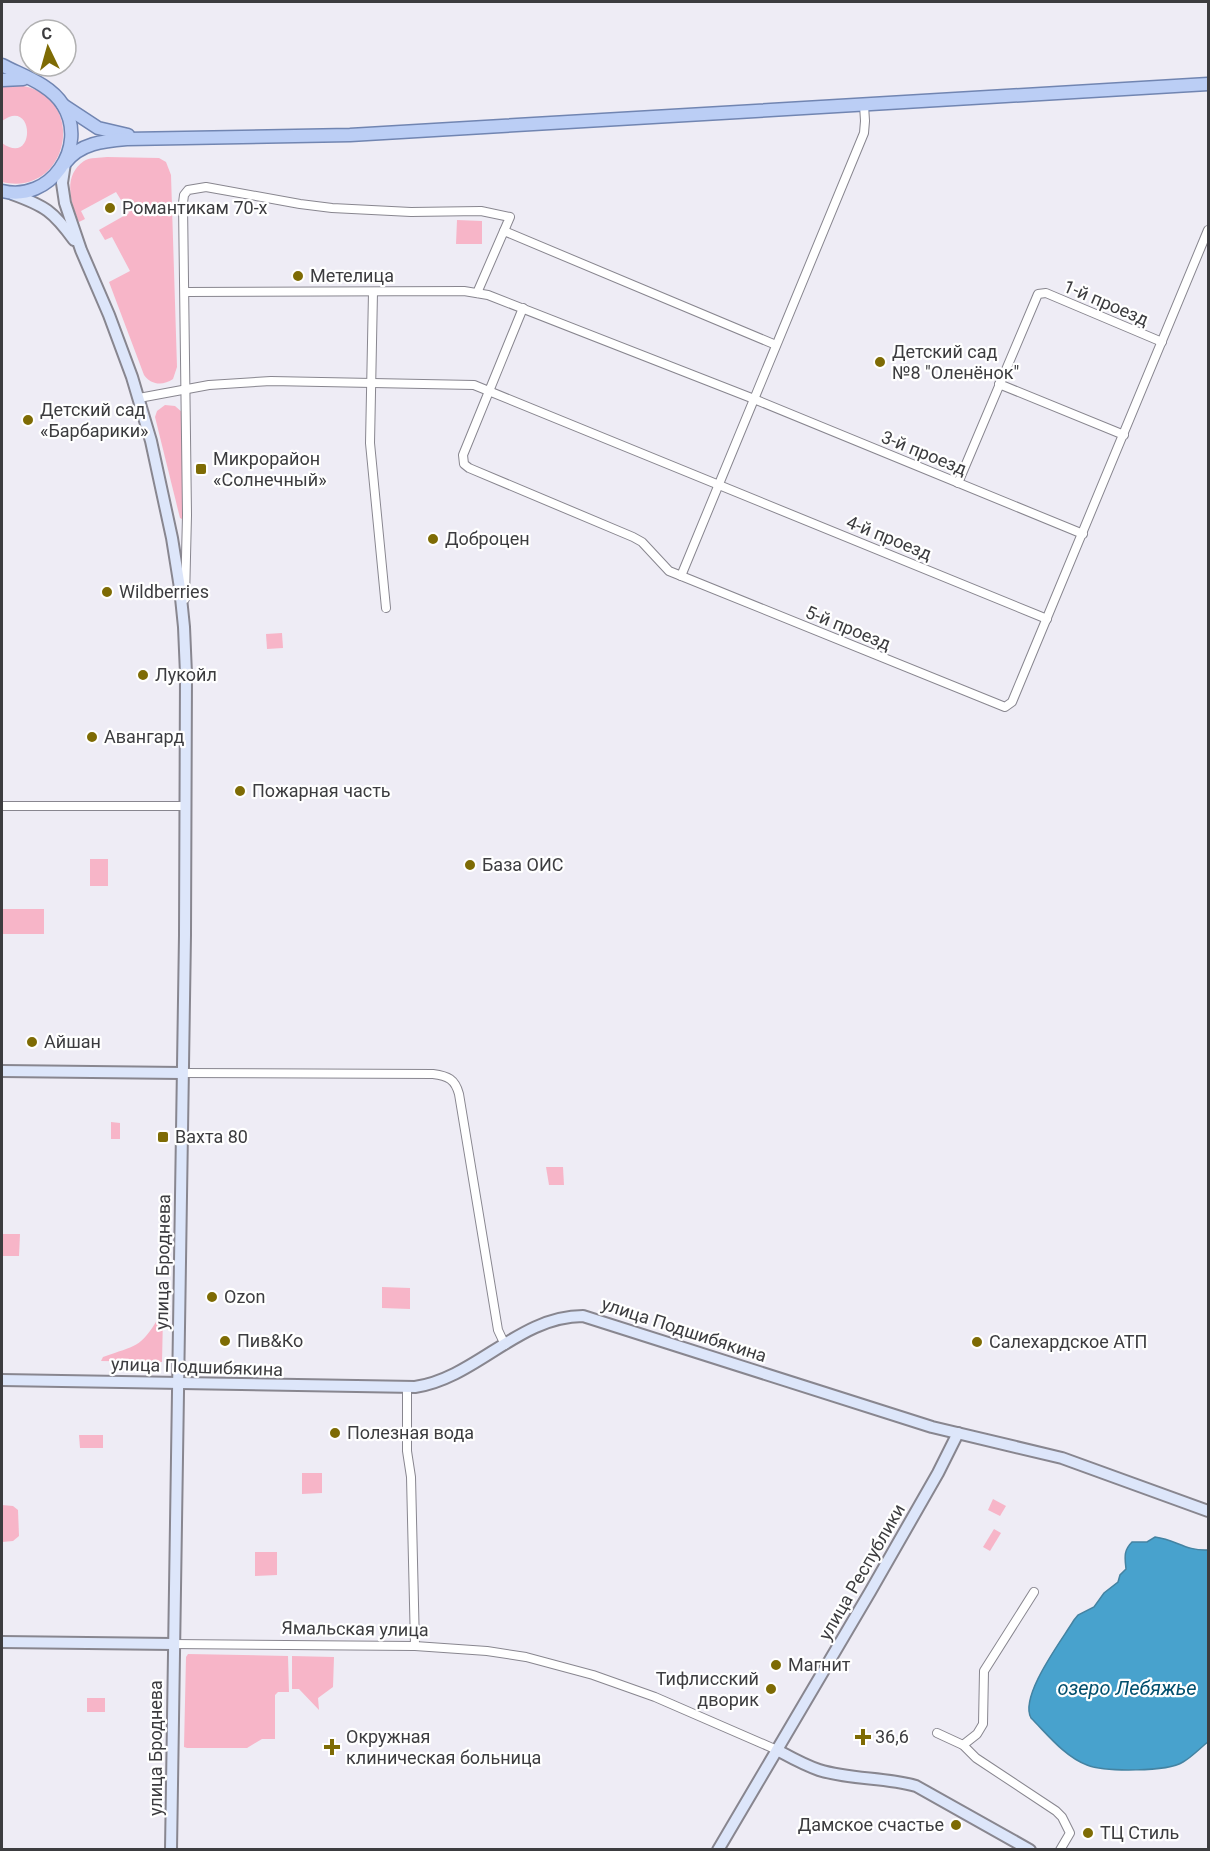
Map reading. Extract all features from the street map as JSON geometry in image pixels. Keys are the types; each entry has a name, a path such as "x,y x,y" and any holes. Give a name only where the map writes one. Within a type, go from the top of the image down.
{"main road":[{"path":"2,65 48,89 63,105 98,128 147,138"},
{"path":"2,80 18,78 39,84"},
{"path":"4,192 18,193 40,186 58,172 70,156 89,145 109,141 147,138 350,135 1209,84"},
{"path":"63,105 70,121 71,138 62,183 65,203 81,250"},
{"path":"4,192 30,200 48,210 64,226 81,250"},
{"name":"улица Броднева","path":"81,250 109,315 139,398 172,538 184,627 185,806 171,1850"},
{"path":"2,1071 182,1073"},
{"name":"улица Подшибякина","path":"2,1380 407,1387 427,1385 444,1379 549,1321 583,1316 916,1422 1062,1458 1209,1511"},
{"name":"улица Республики","path":"718,1850 938,1473 958,1433"},
{"name":"Ямальская улица","path":"2,1642 173,1644"},
{"path":"777,1750 818,1770 899,1781 916,1786 1030,1850"}],"street":[{"path":"681,576 864,133 864,105"},
{"path":"184,627 187,541 184,195 194,188 206,186 332,208 411,212 493,212 510,217 477,292"},
{"path":"1047,619 1209,230"},
{"path":"504,231 776,345"},
{"name":"3-й проезд","path":"185,291 477,292 754,399 1083,534"},
{"path":"373,292 370,383 371,462 386,608"},
{"name":"1-й проезд","path":"999,384 1038,294 1046,293 1162,342"},
{"path":"489,390 523,308"},
{"name":"4-й проезд","path":"139,398 210,385 271,381 474,385 1047,619"},
{"path":"958,483 999,384 1124,435"},
{"name":"5-й проезд","path":"489,390 464,455 464,464 633,537 642,542 664,567 681,576 1005,707 1012,702 1047,619"},
{"path":"2,806 185,806"},
{"path":"182,1073 433,1074 450,1077 459,1094 498,1330 505,1345"},
{"path":"407,1387 407,1451 411,1477 415,1646"},
{"path":"963,1745 978,1734 983,1724 985,1710 982,1680 984,1671 1034,1592"},
{"name":"Ямальская улица","path":"173,1644 415,1646 486,1651 526,1657 593,1675 655,1697 696,1717 777,1750"},
{"path":"937,1733 963,1745 976,1758 1056,1811 1062,1817 1070,1833 1060,1850"}],"shaded area":[{"path":"19,85 41,93 56,107 62,125 62,144 56,161 43,175 25,183 2,182 2,143 13,148 21,147 26,140 27,132 21,117 13,116 2,121 2,86"},
{"path":"92,158 159,158 166,162 171,175 177,367 173,379 165,383 154,383 144,375 109,282 130,271 112,237 105,240 99,230 129,213 116,192 81,211 85,219 79,222 73,207 70,190 77,167"},
{"path":"457,220 482,221 482,244 456,244"},
{"path":"165,405 175,406 183,413 184,517 182,519 155,417 157,411"},
{"path":"282,633 283,648 267,649 266,634"},
{"path":"90,859 108,859 108,886 90,886"},
{"path":"2,909 44,909 44,934 2,934"},
{"path":"111,1122 120,1123 120,1139 111,1139"},
{"path":"546,1167 563,1167 564,1185 549,1185"},
{"path":"2,1234 20,1234 19,1256 2,1256"},
{"path":"382,1287 410,1288 410,1309 382,1308"},
{"path":"159,1317 163,1317 162,1362 101,1361 103,1357 130,1348 142,1341"},
{"path":"79,1435 103,1435 103,1448 80,1448"},
{"path":"302,1473 322,1473 322,1493 302,1494"},
{"path":"993,1499 1006,1506 1000,1516 988,1510"},
{"path":"2,1505 13,1506 18,1510 19,1536 13,1541 2,1542"},
{"path":"994,1529 1001,1533 990,1551 983,1547"},
{"path":"255,1552 277,1552 277,1575 255,1576"},
{"path":"188,1654 288,1656 289,1692 278,1692 275,1695 275,1739 262,1739 247,1748 184,1747 186,1657"},
{"path":"292,1656 334,1657 333,1687 318,1698 319,1710 299,1689 292,1689"},
{"path":"87,1698 105,1698 105,1712 87,1712"}],"water":[{"name":"озеро Лебяжье","path":"1155,1537 1193,1549 1208,1550 1208,1742 1190,1758 1164,1768 1121,1770 1087,1765 1071,1757 1031,1718 1029,1708 1031,1696 1044,1668 1074,1620 1078,1615 1094,1607 1104,1593 1118,1582 1120,1575 1126,1569 1125,1555 1129,1545 1132,1542 1147,1542"}],"place":[{"name":"Романтикам 70-х","path":"110,208"},
{"name":"Метелица","path":"298,276"},
{"name":"Детский сад №8 \"Оленёнок\"","path":"880,362"},
{"name":"Детский сад «Барбарики»","path":"28,420"},
{"name":"Микрорайон «Солнечный»","path":"201,469"},
{"name":"Доброцен","path":"433,539"},
{"name":"Wildberries","path":"107,592"},
{"name":"Лукойл","path":"143,675"},
{"name":"Авангард","path":"92,737"},
{"name":"Пожарная часть","path":"240,791"},
{"name":"База ОИС","path":"470,865"},
{"name":"Айшан","path":"32,1042"},
{"name":"Вахта 80","path":"163,1137"},
{"name":"Ozon","path":"212,1297"},
{"name":"Пив&Ко","path":"225,1341"},
{"name":"Салехардское АТП","path":"977,1342"},
{"name":"Полезная вода","path":"335,1433"},
{"name":"Магнит","path":"776,1665"},
{"name":"Тифлисский дворик","path":"771,1689"},
{"name":"36,6","path":"863,1737"},
{"name":"Окружная клиническая больница","path":"332,1747"},
{"name":"Дамское счастье","path":"956,1825"},
{"name":"ТЦ Стиль","path":"1088,1833"}]}
